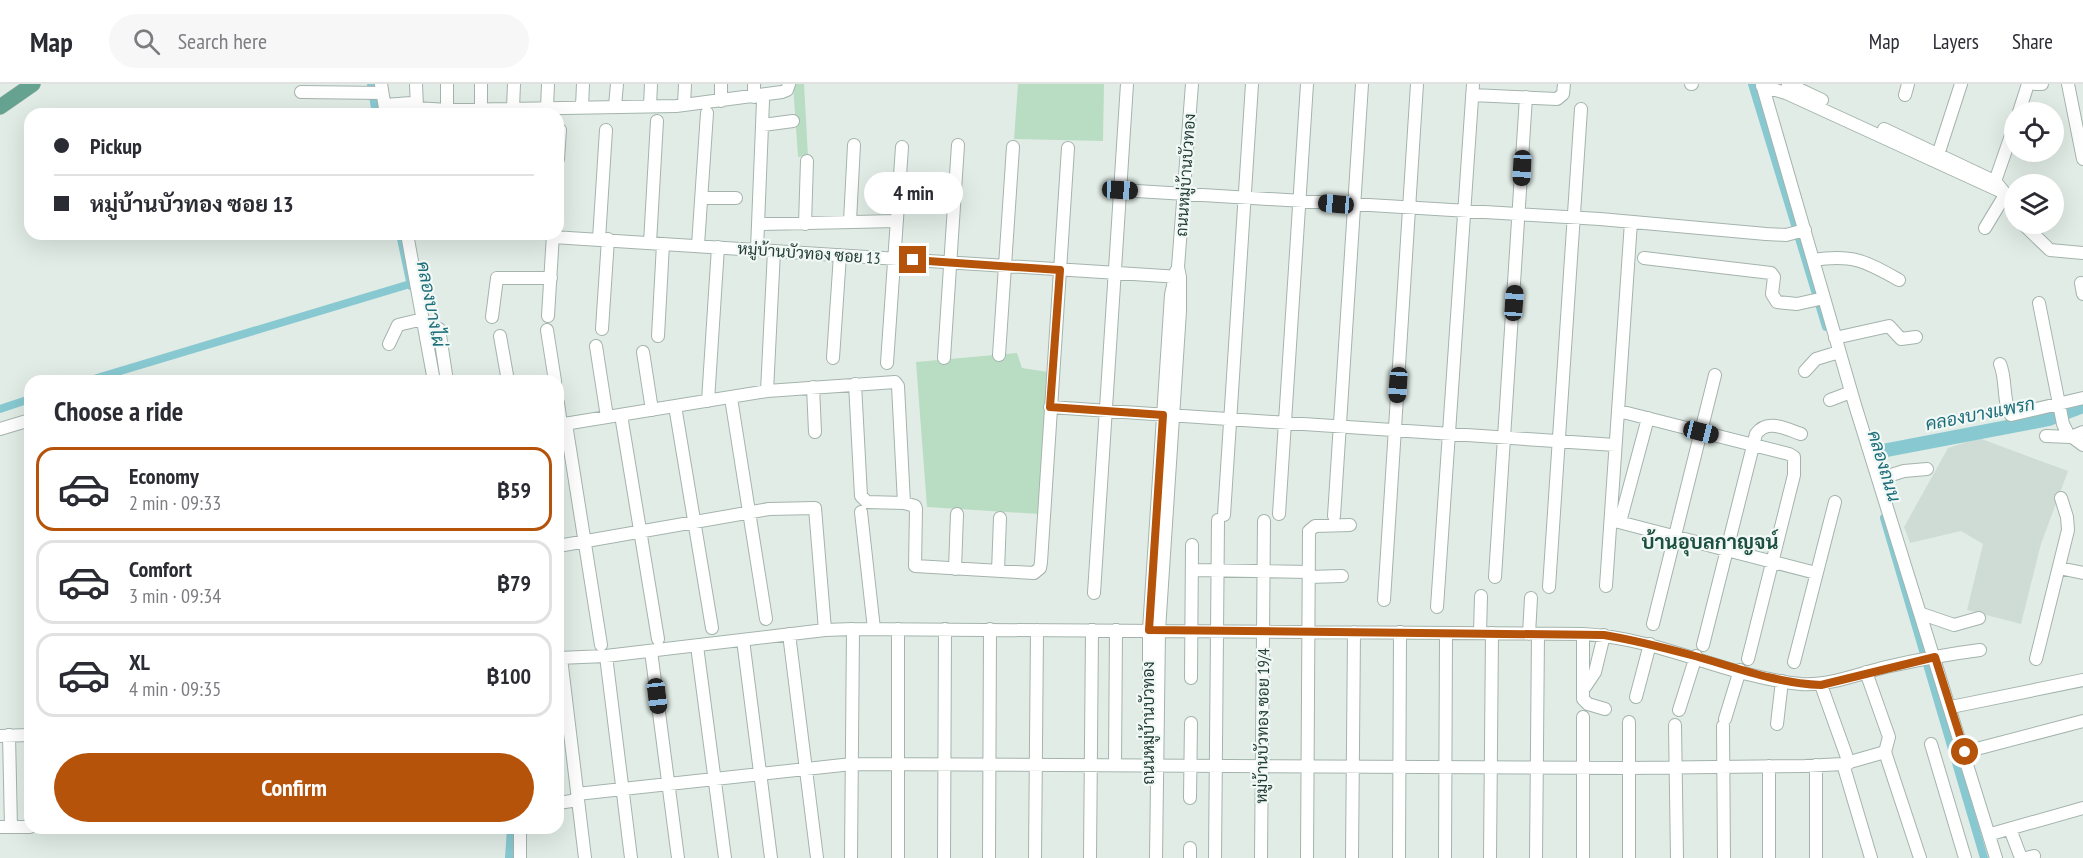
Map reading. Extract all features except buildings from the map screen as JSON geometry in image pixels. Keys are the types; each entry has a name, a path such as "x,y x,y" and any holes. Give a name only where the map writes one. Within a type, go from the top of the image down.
{"main road":[{"path":"0,98 20,84"},
{"path":"0,107 33,84"}],"street":[{"path":"415,108 416,84"},
{"path":"447,84 447,108"},
{"path":"481,84 481,108"},
{"path":"514,84 513,108 684,105 785,91 789,84"},
{"path":"548,84 548,108"},
{"path":"582,84 582,106"},
{"path":"615,106 617,84"},
{"path":"650,106 651,84"},
{"path":"684,105 685,84"},
{"path":"721,84 721,101"},
{"path":"1094,593 1127,84"},
{"name":"ถนนหมู่บ้านบัวทอง","path":"1156,858 1153,765 1154,630 1177,273 1192,84"},
{"path":"1215,858 1218,571 1252,84"},
{"path":"1279,514 1307,84"},
{"path":"1334,516 1362,84"},
{"path":"1384,600 1417,84"},
{"path":"1437,607 1472,89 1521,92 1557,99 1563,94 1564,84"},
{"path":"1788,84 1865,124 1938,158 1998,189 2004,195"},
{"path":"1938,158 1961,84"},
{"path":"2022,102 2028,84"},
{"path":"2035,84 2042,84"},
{"path":"2068,84 2083,159"},
{"path":"1762,85 1865,124"},
{"path":"1762,85 1797,232 1813,260 1835,338 1832,354 1841,396 1878,479 1922,614 1932,657 1951,707 1996,858"},
{"path":"301,92 380,97 411,103 414,108"},
{"path":"1495,577 1519,216 1521,92"},
{"path":"757,94 763,125 757,249"},
{"path":"1549,587 1581,109"},
{"path":"698,245 706,113"},
{"path":"650,243 657,121"},
{"path":"763,125 793,121"},
{"path":"602,328 606,130"},
{"path":"944,358 958,145"},
{"path":"850,221 854,146"},
{"path":"887,363 902,147"},
{"path":"999,355 1012,147"},
{"path":"855,384 861,496 867,502 904,503 915,506 915,566 1034,573 1040,568 1068,148"},
{"path":"804,224 807,161"},
{"path":"1985,228 2005,162"},
{"path":"1120,190 1797,232"},
{"path":"701,198 736,198"},
{"path":"759,224 897,221"},
{"path":"1606,586 1615,521 1615,445 1631,222"},
{"path":"2033,234 2050,250 2083,253"},
{"name":"หมู่บ้านบัวทอง ซอย 13","path":"564,237 1060,270 1177,273"},
{"path":"408,240 416,319 432,375"},
{"path":"548,316 553,240"},
{"path":"658,336 663,244"},
{"path":"708,401 718,246"},
{"path":"767,391 774,251"},
{"path":"832,358 840,255"},
{"path":"1813,260 1851,257 1862,260 1899,280"},
{"path":"1644,258 1771,273 1774,276 1772,294 1775,301 1805,303 1822,298"},
{"path":"492,317 498,278 551,278"},
{"path":"2039,303 2062,424 2077,434 2083,445"},
{"path":"389,344 394,330 416,319"},
{"path":"1835,338 1889,326 1901,339 1916,337"},
{"path":"439,330 446,375"},
{"path":"547,330 554,375"},
{"path":"500,336 507,375"},
{"path":"596,346 607,417"},
{"path":"643,352 652,410"},
{"path":"1805,371 1816,359 1832,354"},
{"path":"2000,364 2005,375 2007,406 2011,415 2059,406 2083,398"},
{"path":"1653,624 1715,375"},
{"path":"564,424 767,391 891,381 898,387 904,503"},
{"path":"813,387 815,432"},
{"path":"731,398 766,619"},
{"path":"675,406 712,628"},
{"path":"1050,407 1615,445"},
{"path":"1619,411 1789,454 1796,462 1748,659"},
{"path":"621,415 658,639"},
{"path":"1615,521 1648,418"},
{"path":"0,429 24,422"},
{"path":"1703,645 1756,434 1764,426 1779,426 1801,434"},
{"path":"564,434 604,651 631,858"},
{"path":"2046,436 2077,434"},
{"path":"1878,479 1904,471 1927,469"},
{"path":"2037,659 2068,524 2061,498"},
{"path":"1794,663 1834,502"},
{"path":"564,545 786,507 815,508 825,630"},
{"path":"861,512 874,629"},
{"path":"955,569 957,514"},
{"path":"998,571 1000,518"},
{"name":"หมู่บ้านบัวทอง ซอย 19/4","path":"1261,858 1264,521"},
{"path":"1615,521 1816,573"},
{"path":"1307,858 1310,528 1324,525 1350,525"},
{"path":"1191,678 1192,545"},
{"path":"2059,568 2083,573"},
{"path":"1192,570 1264,570 1342,576"},
{"path":"1481,596 1486,633 1491,765 1490,858"},
{"path":"1531,598 1537,766 1536,858"},
{"path":"1922,614 1954,625 1979,618"},
{"path":"898,628 898,858"},
{"path":"851,858 853,629"},
{"path":"564,657 604,651 651,651 825,630 853,629 1583,634 1604,635 1650,644 1782,681 1821,685 1913,661 1980,650"},
{"path":"944,858 945,629"},
{"path":"989,858 990,629"},
{"path":"1035,858 1037,630"},
{"path":"1090,858 1092,630"},
{"path":"1115,764 1116,630"},
{"path":"1352,858 1354,632"},
{"path":"1399,858 1400,632"},
{"path":"1445,858 1446,633"},
{"path":"789,634 817,858"},
{"path":"1583,634 1585,701 1605,709"},
{"path":"1585,687 1595,672 1604,635"},
{"path":"743,640 771,858"},
{"path":"1636,697 1650,644"},
{"path":"697,646 725,858"},
{"path":"651,651 678,858"},
{"path":"1679,710 1696,656"},
{"path":"1724,858 1724,722 1740,670"},
{"path":"1866,672 1889,737 1885,752 1920,858"},
{"path":"1951,707 2083,680"},
{"path":"1777,724 1782,681"},
{"path":"1821,685 1846,763 1871,858"},
{"path":"564,689 585,858"},
{"path":"1582,858 1583,717"},
{"path":"1965,752 2083,721"},
{"path":"1629,722 1629,858"},
{"path":"1190,798 1191,723"},
{"path":"1675,725 1677,858"},
{"path":"24,735 4,736 5,827 24,827"},
{"path":"1930,744 1965,858"},
{"path":"564,801 623,788 805,767 852,764 1491,765 1629,768 1816,765 1846,763 1885,752"},
{"name":"ถนนหมู่บ้านบัวทอง","path":"1148,858 1153,765"},
{"path":"1816,765 1816,858"},
{"path":"1769,766 1769,858"},
{"path":"1990,834 2083,808"},
{"path":"2010,829 2020,858"},
{"path":"520,834 520,858"}],"shaded area":[{"path":"1979,438 2068,471 2041,544 2021,624 1967,610 1983,544 1961,531 1910,543 1904,527 1948,448"}],"green space":[{"path":"793,84 804,84 808,156 798,157"},
{"path":"1018,84 1104,84 1103,141 1014,139"},
{"path":"1017,353 1022,368 1048,372 1040,514 927,507 916,362"}],"waterway":[{"name":"คลองบางไผ่","path":"371,84 375,108"},
{"name":"คลองถนน","path":"1752,84 1826,327"},
{"name":"คลองบางไผ่","path":"401,240 411,286"},
{"path":"107,375 410,284"},
{"path":"0,409 24,401"},
{"name":"คลองบางแพรก","path":"1882,451 2049,419 2083,406"},
{"name":"คลองถนน","path":"1884,518 1984,858"},
{"name":"คลองบางไผ่","path":"509,858 511,834"}],"district":[{"name":"บ้านอุบลกาญจน์","path":"1710,542"}],"route":[{"path":"913,260 1060,270 1050,407 1163,415 1149,630 1604,635 1696,656 1758,676 1821,685 1866,672 1935,657 1965,752"}]}
